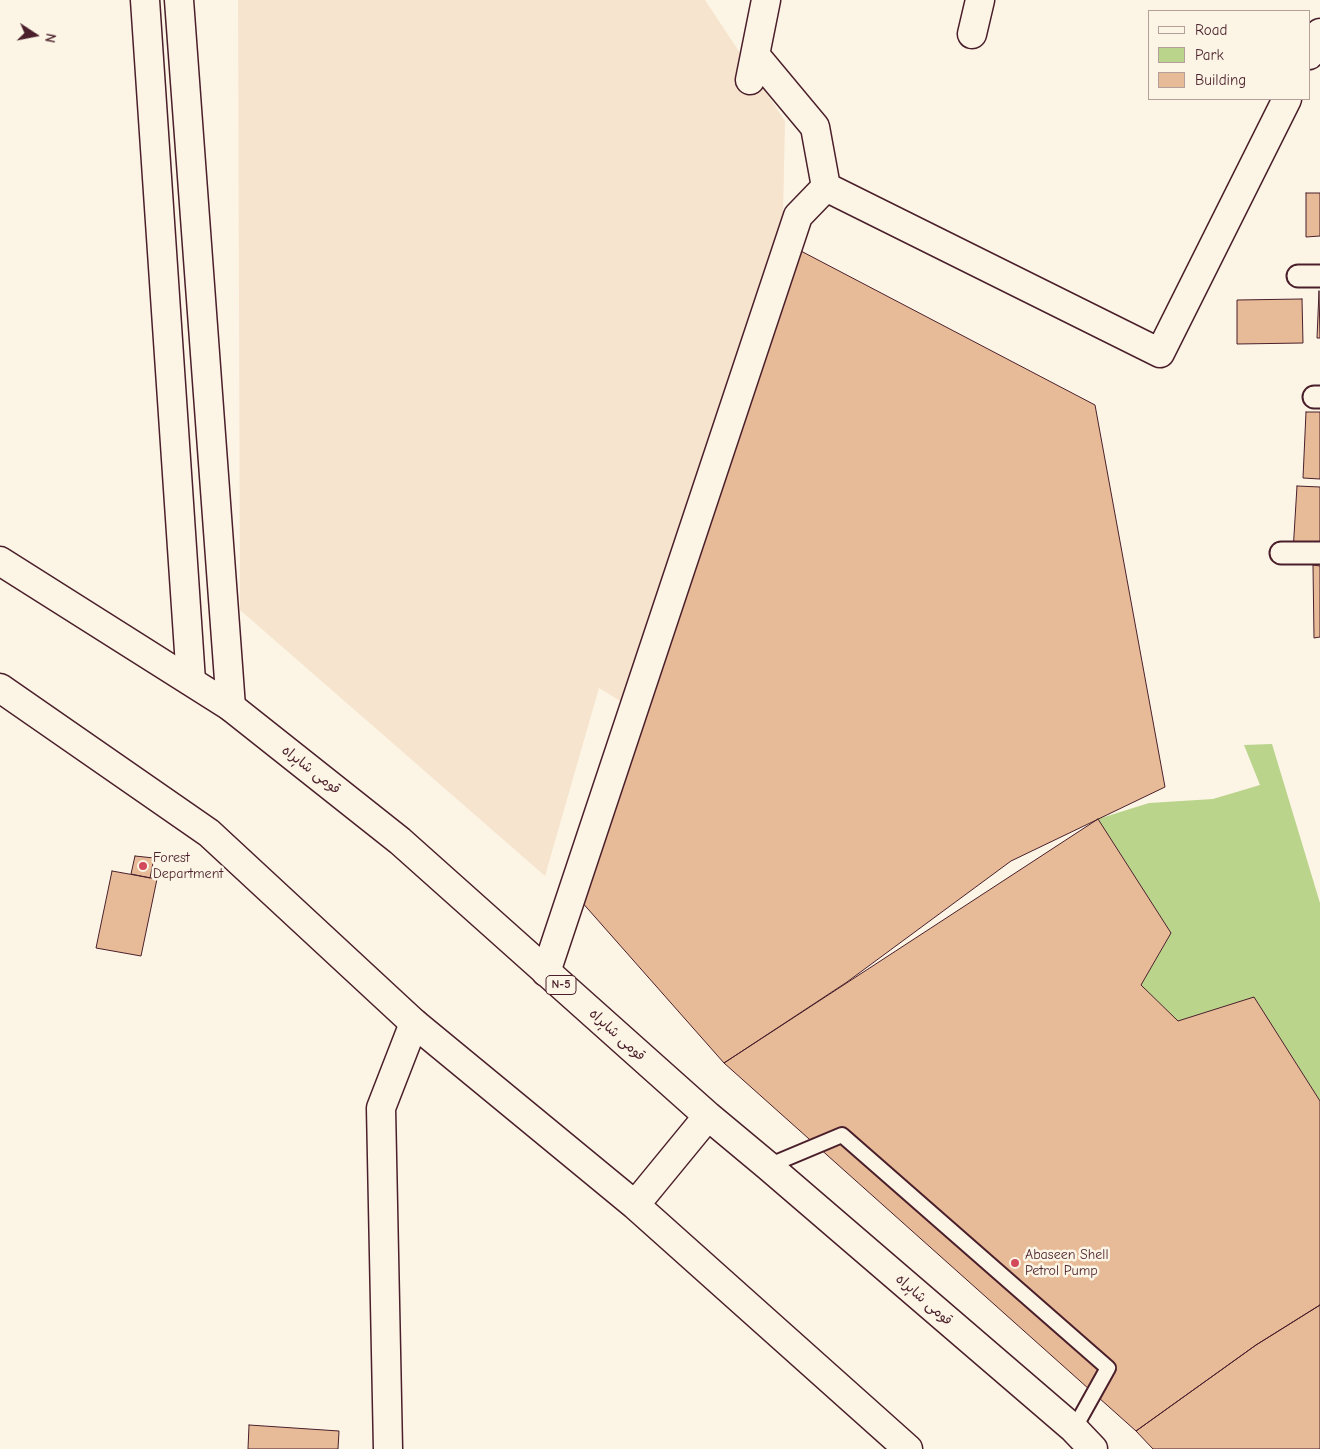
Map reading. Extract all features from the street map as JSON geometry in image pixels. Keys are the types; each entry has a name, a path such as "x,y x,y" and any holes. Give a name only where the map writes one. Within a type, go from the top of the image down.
{"main road":[{"path":"144,0 191,682"},
{"path":"179,0 231,707"},
{"path":"766,0 753,68 816,127 826,187"},
{"path":"972,34 980,0"},
{"path":"1310,53 1320,32"},
{"path":"826,187 1160,353 1286,100"},
{"path":"546,972 798,216 826,187"},
{"name":"قومی شاہراہ","path":"0,561 231,707 400,841 708,1116 1074,1429 1093,1449"},
{"path":"0,688 209,833 414,1023 635,1205 908,1449"},
{"path":"388,1449 381,1108 414,1023"},
{"path":"635,1205 708,1116"}],"street":[{"path":"1298,276 1320,276"},
{"path":"1281,553 1320,553"}],"lane":[{"path":"768,1166 842,1135 1108,1368 1074,1429"}],"shaded area":[{"path":"238,0 705,0 785,121 783,215 627,705 599,688 545,876 240,610"}],"green space":[{"path":"1272,744 1320,903 1320,1101 1254,998 1178,1021 1141,985 1171,933 1098,819 1149,803 1213,799 1260,785 1244,745"}],"building":[{"path":"1306,193 1320,193 1320,236 1306,237"},
{"path":"799,250 1095,405 1165,787 1011,861 847,982 724,1063 580,900"},
{"path":"1319,291 1320,338 1317,338"},
{"path":"1302,299 1303,343 1237,344 1237,300"},
{"path":"1306,412 1320,412 1320,479 1303,478"},
{"path":"1297,486 1320,487 1320,553 1293,552"},
{"path":"1313,565 1320,566 1320,637 1314,638"},
{"path":"1098,819 1171,933 1141,985 1178,1021 1254,997 1320,1101 1320,1305 1256,1345 1136,1431 724,1063"},
{"name":"Forest Department","path":"135,856 154,858 150,878 131,874"},
{"path":"112,871 157,879 141,956 96,948"},
{"path":"1320,1305 1320,1449 1153,1449 1136,1431 1256,1345"},
{"path":"249,1425 339,1431 338,1449 248,1449"}],"place":[{"name":"Forest Department","path":"143,866"},
{"name":"Abaseen Shell Petrol Pump","path":"1015,1263"}]}
